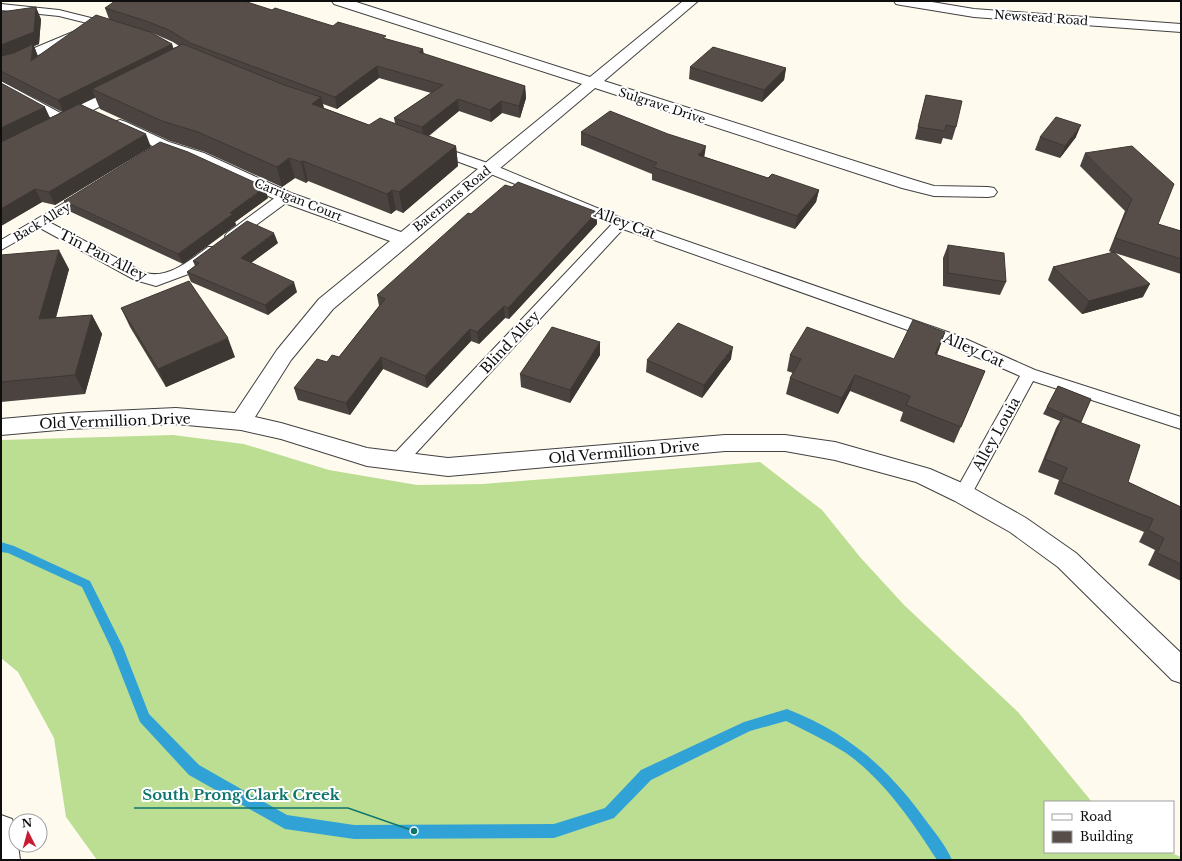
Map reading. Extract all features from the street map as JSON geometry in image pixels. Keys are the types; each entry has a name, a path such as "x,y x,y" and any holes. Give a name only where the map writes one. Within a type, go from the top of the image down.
{"street":[{"name":"Sulgrave Drive","path":"339,1 593,84 908,184 934,191 988,192"},
{"name":"Batemans Road","path":"241,422 284,355 326,304 402,239 593,84 690,1"},
{"name":"Newstead Road","path":"901,1 974,13 1181,28"},
{"path":"55,123 137,83"},
{"name":"Carrigan Court","path":"84,109 156,149 198,156 285,197 402,239"},
{"name":"Old Vermillion Drive","path":"1,428 69,421 176,416 241,422 282,431 367,457 448,467 725,443 785,443 835,451 875,460 922,475 962,494 1018,525 1067,560 1181,671"},
{"path":"1,830 5,860"}],"lane":[{"path":"1,7 59,13 123,30"},
{"path":"1,66 15,62 100,23"},
{"path":"1,85 55,123"},
{"name":"Alley Cat","path":"426,146 490,169 621,223 953,340 1029,374 1181,423"},
{"name":"Back Alley","path":"1,246 98,187"},
{"name":"Tin Pan Alley","path":"40,223 140,277 156,281 186,270 285,197"},
{"name":"Blind Alley","path":"398,461 621,223"},
{"name":"Alley Louia","path":"962,494 1029,374"}],"green space":[{"path":"173,435 244,444 329,470 417,485 483,484 760,462 822,510 860,557 904,605 1018,712 1091,801 1044,801 1044,853 1171,853 1181,857 1181,860 97,860 66,817 54,738 18,672 1,658 1,440"}],"building":[{"path":"115,1 244,1 272,10 275,8 333,26 338,22 386,36 383,38 423,49 419,52 525,86 519,106 501,101 490,110 458,99 422,127 394,118 443,85 377,66 335,97 190,43 169,30 146,21 105,8"},
{"path":"36,7 34,32 1,45 1,12"},
{"path":"96,15 150,32 172,44 58,100 1,71 1,56 14,53 33,44 31,61"},
{"path":"183,44 284,85 321,97 312,104 369,125 380,118 456,146 399,192 392,190 387,194 303,161 301,162 289,158 277,167 198,132 162,121 92,89"},
{"path":"713,47 786,68 764,90 690,67"},
{"path":"1,83 45,107 1,128"},
{"path":"926,95 962,101 956,127 946,125 945,131 918,127"},
{"path":"79,104 146,134 49,192 35,189 1,209 1,142"},
{"path":"610,111 668,134 706,146 698,155 768,178 772,174 819,190 797,216 653,167 657,163 581,132"},
{"path":"1056,117 1081,125 1065,146 1040,137"},
{"path":"160,142 188,152 265,187 230,213 233,214 178,254 64,201"},
{"path":"1132,146 1174,184 1158,224 1181,231 1181,259 1115,238 1132,199 1085,153"},
{"path":"518,182 597,212 508,308 504,306 477,332 470,329 425,376 381,357 346,403 294,388 317,359 327,362 332,355 339,357 385,299 377,295 468,213 471,214 505,185 512,187"},
{"path":"247,221 274,233 241,258 294,282 265,305 187,272 199,263 193,261"},
{"path":"948,245 1004,253 1006,282 948,273"},
{"path":"59,250 39,319 92,315 75,375 1,382 1,255"},
{"path":"1114,252 1150,284 1089,301 1053,267"},
{"path":"189,281 228,338 158,369 121,308"},
{"path":"913,320 945,332 935,354 985,371 961,427 906,405 910,396 855,375 842,398 790,378 801,359 790,355 807,327 894,359"},
{"path":"678,323 733,347 704,385 647,360"},
{"path":"552,327 600,342 570,390 520,374"},
{"path":"1058,386 1091,399 1081,422 1047,407"},
{"path":"1063,416 1140,445 1128,482 1181,507 1181,564 1157,553 1164,538 1148,530 1153,519 1061,482 1067,468 1045,459"}],"waterway":[{"path":"1,547 10,549 86,584 117,647 144,718 194,770 285,822 354,832 554,831 609,813 646,775 748,726 787,715 840,743 870,765 905,803 945,860"}],"place":[{"name":"South Prong Clark Creek","path":"414,831"}]}
